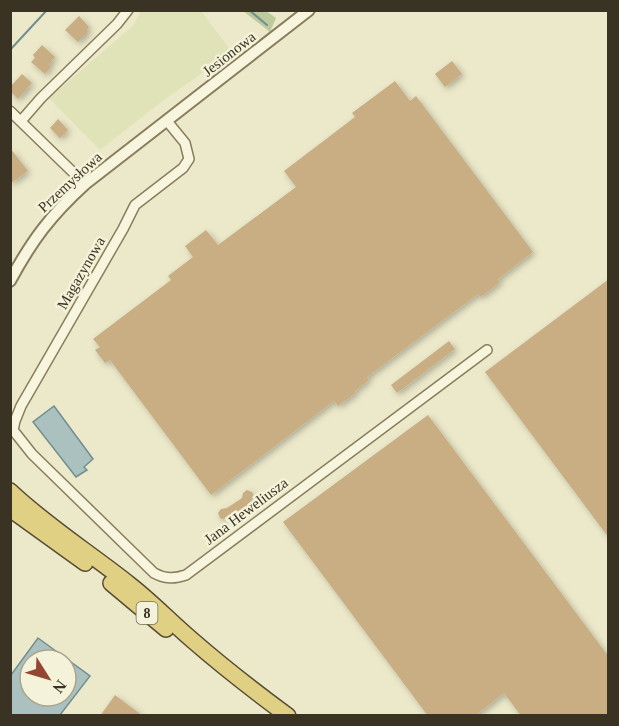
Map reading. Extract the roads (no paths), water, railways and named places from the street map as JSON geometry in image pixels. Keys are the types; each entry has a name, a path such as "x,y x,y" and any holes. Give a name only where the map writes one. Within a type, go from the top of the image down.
{"highway":[{"name":"8","path":"10,491 29,509 155,605 249,688 288,716"},
{"name":"8","path":"10,509 121,590 199,656 249,688"}],"street":[{"path":"21,121 128,10"},
{"name":"Jesionowa","path":"167,121 309,10"},
{"path":"10,111 85,184"},
{"name":"Przemysłowa","path":"10,281 35,237 63,204 85,184 167,121"},
{"name":"Magazynowa","path":"32,454 13,430 21,406 135,205 183,168 189,159 184,143 167,121"},
{"name":"Jana Heweliusza","path":"32,454 154,573 162,577 179,578 488,350"}],"water":[{"path":"54,406 93,459 84,467 87,470 76,477 33,422"},
{"path":"38,638 52,648 31,648"},
{"path":"18,665 18,708 65,708 60,715 11,715 11,675"},
{"path":"78,667 90,676 78,692"}],"waterway":[{"path":"10,50 47,10"},
{"path":"249,10 267,25"}]}
